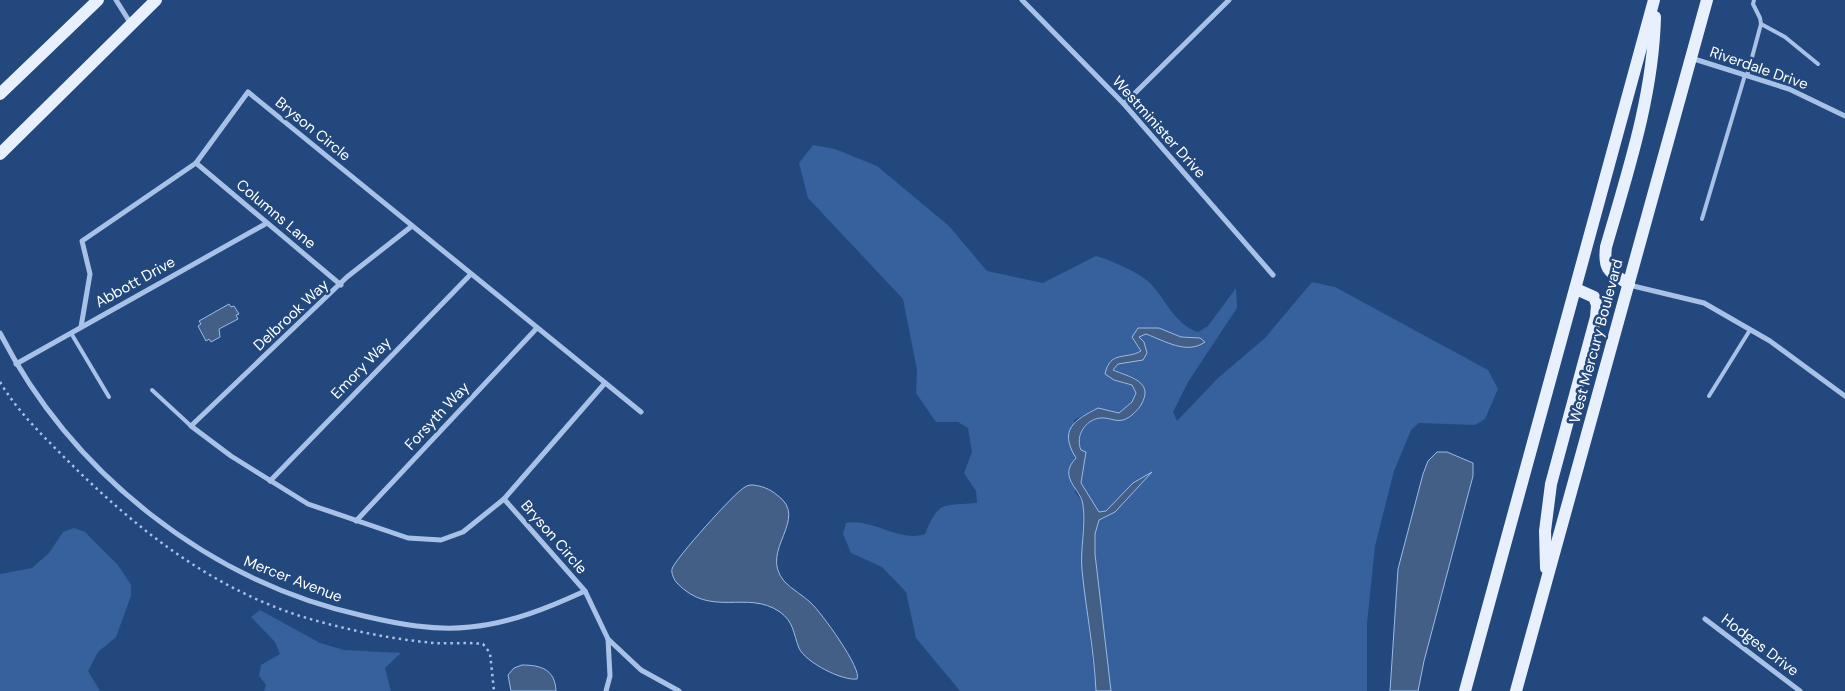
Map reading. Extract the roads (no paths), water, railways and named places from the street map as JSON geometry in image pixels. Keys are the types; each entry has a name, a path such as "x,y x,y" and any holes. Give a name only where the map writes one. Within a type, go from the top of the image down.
{"main road":[{"path":"0,94 98,0"},
{"path":"0,154 156,0"},
{"path":"1629,284 1607,269 1604,261 1606,247 1645,107 1654,53 1655,0"},
{"path":"1465,691 1655,0"},
{"name":"West Mercury Boulevard","path":"1516,691 1707,0"},
{"path":"1546,583 1546,530 1551,484 1596,317 1597,305 1594,297 1576,289"}],"street":[{"path":"116,0 131,24"},
{"name":"Westminister Drive","path":"1022,0 1124,104 1273,275"},
{"path":"1124,104 1229,0"},
{"name":"Riverdale Drive","path":"1691,58 1788,89 1845,116"},
{"name":"Bryson Circle","path":"81,327 90,274 82,241 196,163 248,92 640,412"},
{"name":"Columns Lane","path":"196,163 341,285"},
{"name":"Abbott Drive","path":"16,364 267,223"},
{"name":"Delbrook Way","path":"191,426 347,278 412,226"},
{"name":"Emory Way","path":"270,481 471,274"},
{"path":"1629,284 1704,303 1770,341 1845,396"},
{"name":"Forsyth Way","path":"356,520 537,328"},
{"name":"Mercer Avenue","path":"0,332 16,364 58,424 116,483 150,514 193,546 229,568 266,585 339,611 381,620 438,627 468,628 529,614 585,591"},
{"name":"Bryson Circle","path":"191,426 231,456 308,504 408,538 442,540 463,532 504,499 605,383"},
{"name":"Bryson Circle","path":"504,499 585,591 608,639"},
{"name":"Hodges Drive","path":"1705,619 1800,691"},
{"path":"606,691 610,676 608,639"},
{"path":"608,639 641,670 679,691"}],"lane":[{"path":"1702,219 1761,24 1753,4 1754,0"},
{"path":"1761,24 1785,37 1818,64"},
{"path":"1709,396 1750,330"},
{"path":"71,333 109,397"},
{"path":"152,390 191,426"}]}
